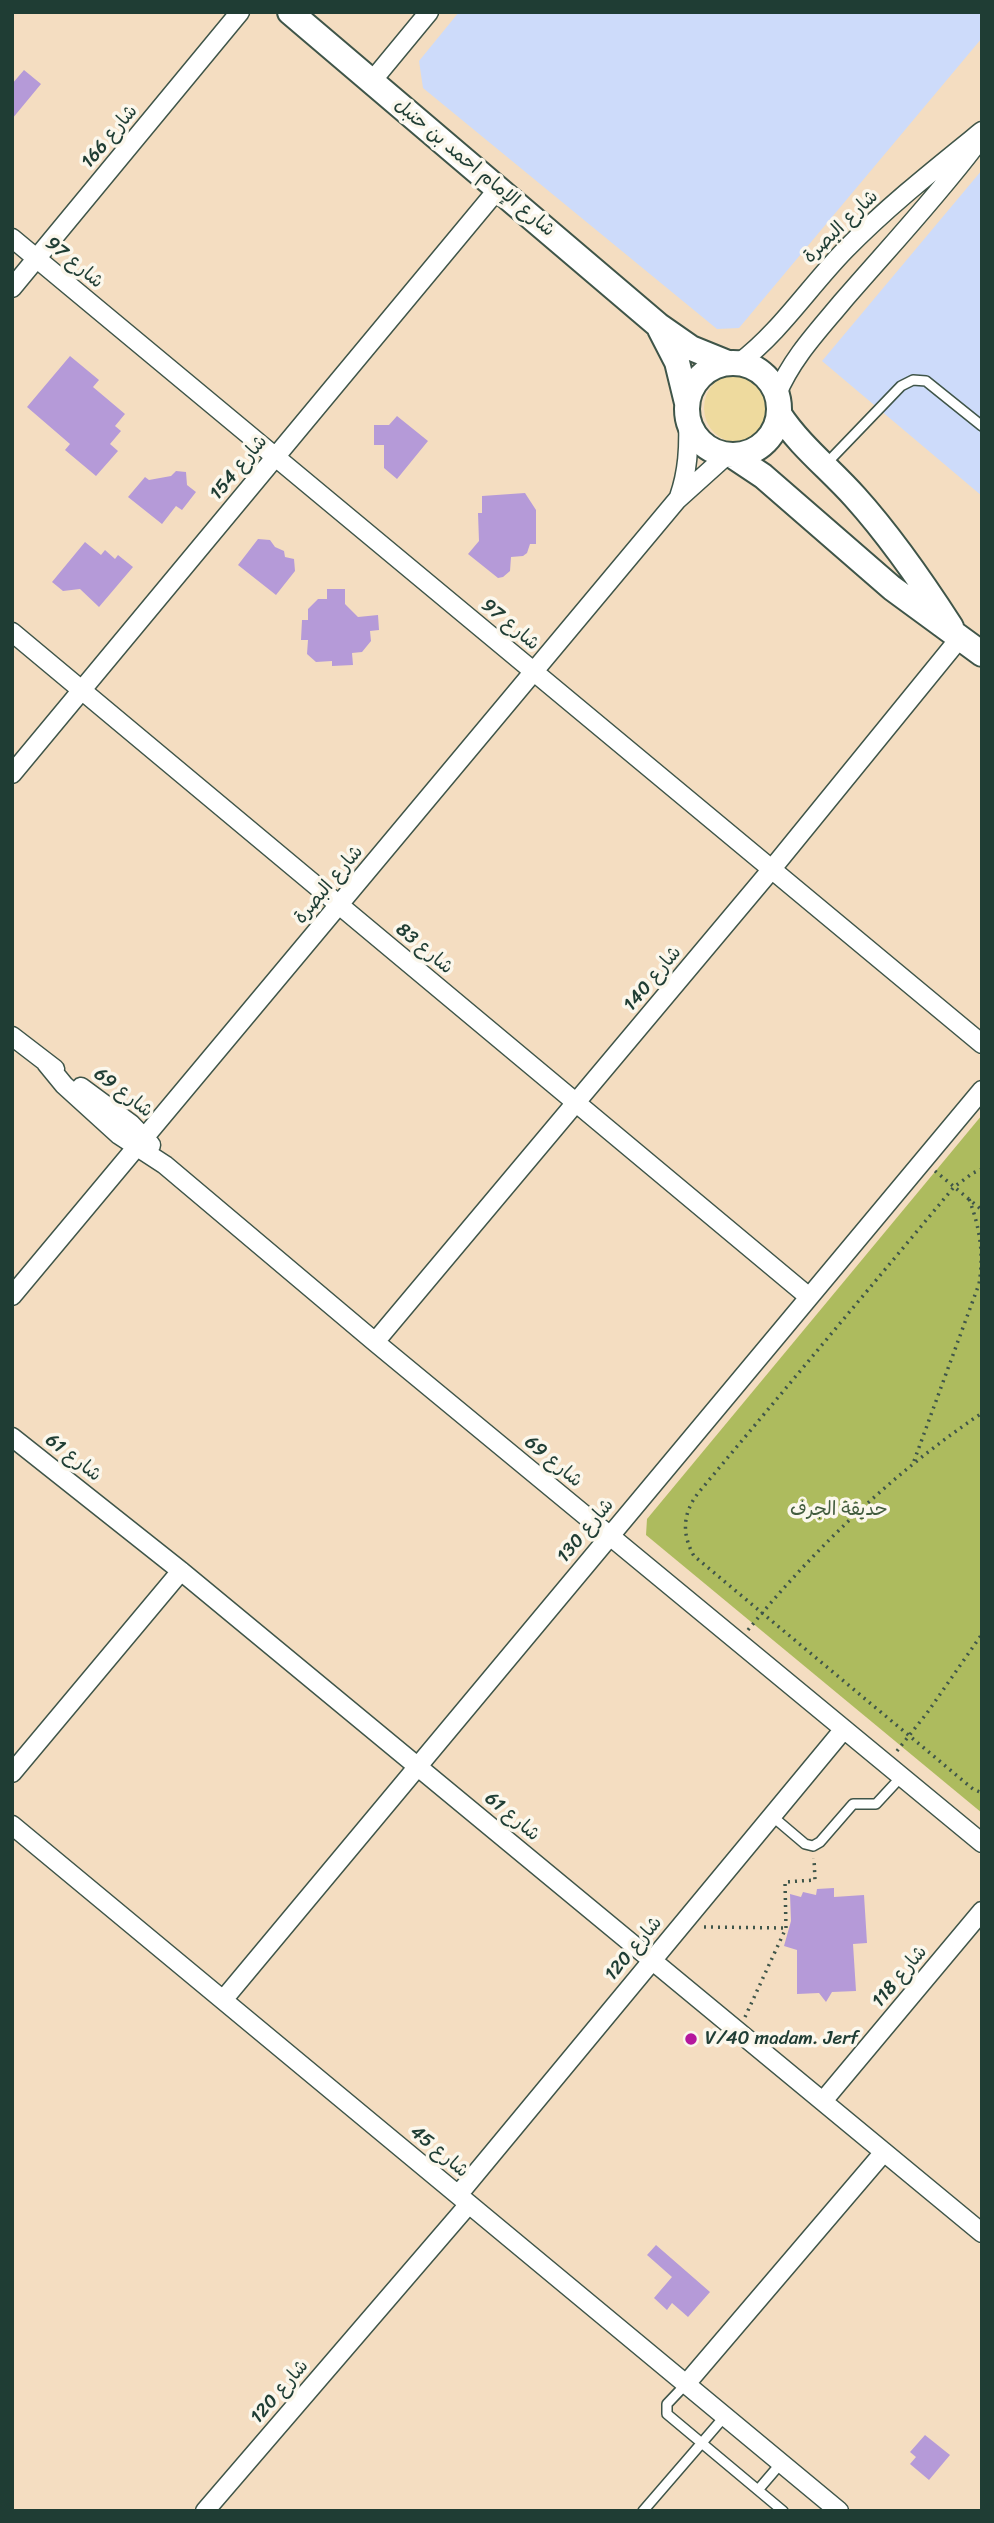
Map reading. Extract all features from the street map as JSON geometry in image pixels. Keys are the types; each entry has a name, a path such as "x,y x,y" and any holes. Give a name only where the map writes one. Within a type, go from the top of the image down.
{"street":[{"name":"شارع 166","path":"12,288 240,12"},
{"name":"شارع الإمام احمد بن حنبل","path":"290,12 658,325 691,348 734,363"},
{"path":"372,81 429,12"},
{"name":"شارع البصرة","path":"734,363 763,342 808,289 867,228 982,131"},
{"path":"730,456 744,454 764,443 771,435 783,379 801,351 921,212 982,136"},
{"name":"شارع 154","path":"12,774 498,189"},
{"name":"شارع 97","path":"12,238 982,1044"},
{"name":"شارع الإمام احمد بن حنبل","path":"658,325 677,362 687,411"},
{"path":"959,639 882,529 825,465 797,439 766,376 749,365 734,363 709,369 694,383 687,411 698,440 717,453 730,456 769,482 892,588 959,639 982,654"},
{"name":"شارع البصرة","path":"677,500 685,480 688,460 687,411"},
{"name":"شارع البصرة","path":"12,1296 677,500 730,456"},
{"name":"شارع 83","path":"12,632 809,1297"},
{"name":"شارع 140","path":"375,1342 771,870 959,639"},
{"name":"شارع 69","path":"12,1036 46,1063 65,1085 140,1143 375,1342 982,1843"},
{"name":"شارع 130","path":"223,2000 982,1090"},
{"name":"شارع 61","path":"12,1437 181,1571 982,2233"},
{"path":"12,1773 181,1571"},
{"name":"شارع 120","path":"205,2511 463,2200 652,1960 844,1729"},
{"name":"شارع 45","path":"12,1825 838,2511"},
{"name":"شارع 118","path":"823,2101 982,1911"},
{"path":"686,2384 884,2152"}],"lane":[{"path":"825,465 901,386 913,380 926,381 982,426"},
{"path":"772,1815 805,1844 813,1846 820,1842 853,1804 876,1804 901,1777"},
{"path":"686,2384 669,2402 666,2410 783,2511"},
{"path":"643,2511 725,2416"},
{"path":"758,2490 782,2462"}],"path":[{"path":"922,1161 982,1210"},
{"path":"982,1169 954,1188 692,1501 685,1523 688,1546 694,1556 973,1789 982,1793"},
{"path":"913,1463 981,1285 980,1232 969,1199"},
{"path":"738,1642 823,1545 867,1503 913,1463 982,1413"},
{"path":"886,1765 962,1665 982,1634"},
{"path":"739,2032 786,1928 785,1882 814,1880 813,1846"},
{"path":"680,1926 786,1928"}],"shaded area":[{"path":"459,12 982,12 982,38 739,328 717,329 423,88 419,61"},
{"path":"982,170 982,496 822,361"}],"green space":[{"name":"حديقة الجرف","path":"982,1115 982,1813 646,1535 647,1519"}],"sand":[{"path":"739,373 764,383 774,408 764,433 739,443 714,433 704,408 714,383"}],"building":[{"path":"24,70 41,84 12,119 12,84"},
{"path":"70,356 99,380 93,387 125,414 115,426 121,431 110,444 118,451 96,476 65,450 70,444 27,407"},
{"path":"397,416 428,441 397,479 384,468 384,445 374,445 374,425 389,425"},
{"path":"176,471 186,472 187,485 196,492 182,510 176,506 162,524 128,497 145,477 149,480 171,476"},
{"path":"525,493 536,510 536,544 530,544 523,556 511,557 510,571 498,578 468,554 479,541 478,513 482,513 482,496"},
{"path":"258,539 270,540 275,547 284,551 285,557 294,559 295,571 276,595 238,565"},
{"path":"85,542 101,555 105,550 115,559 118,555 133,567 99,607 80,589 63,591 52,582"},
{"path":"327,589 345,589 345,604 358,617 378,615 379,630 370,631 371,641 362,652 352,653 353,665 332,666 332,661 316,662 307,654 308,640 301,640 302,620 308,620 308,609 318,599 327,599"},
{"path":"834,1888 834,1897 864,1895 867,1943 853,1944 856,1991 832,1992 826,2002 819,1993 797,1994 797,1950 784,1946 791,1921 790,1894 801,1897 803,1892 816,1895 817,1889"},
{"path":"656,2245 710,2292 688,2317 672,2303 667,2310 654,2298 672,2277 647,2255"},
{"path":"925,2435 950,2455 929,2480 910,2464 916,2457 910,2452"}],"place":[{"name":"V/40 madam. Jerf","path":"691,2039"}]}
